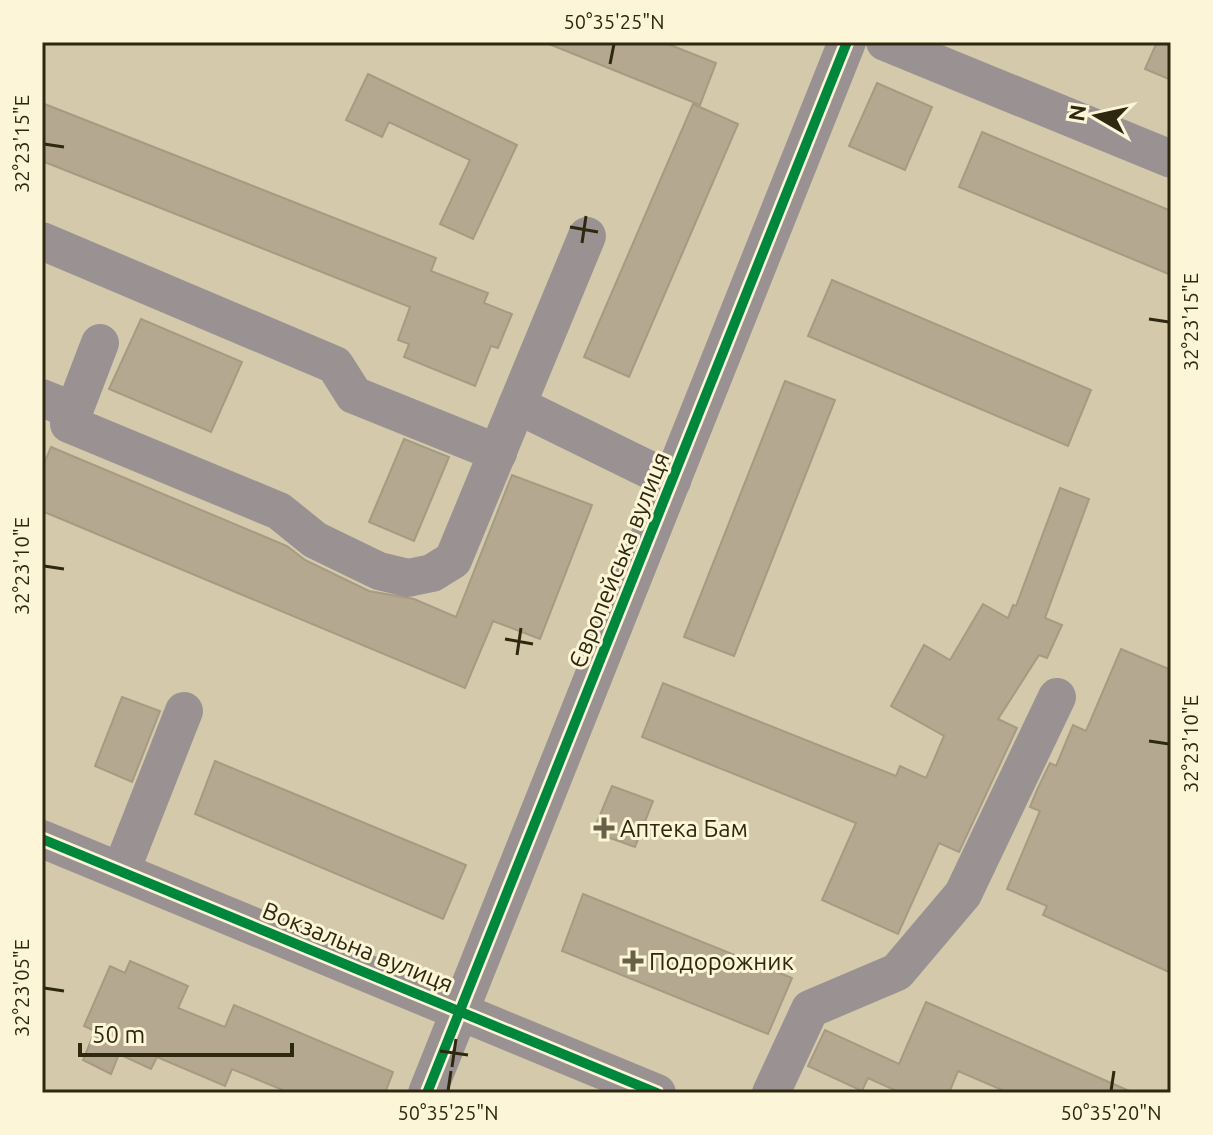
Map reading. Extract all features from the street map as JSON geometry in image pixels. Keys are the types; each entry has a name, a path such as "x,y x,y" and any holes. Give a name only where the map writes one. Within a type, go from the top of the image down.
{"street":[{"name":"Європейська вулиця","path":"427,1093 847,42"},
{"path":"885,42 1171,159"},
{"path":"100,343 58,405 69,424 279,511 315,540 379,571 408,578 432,573 453,560 587,236"},
{"path":"42,241 335,365 354,395 498,453"},
{"path":"517,405 672,481"},
{"path":"771,1093 810,1009 897,972 963,894 1057,697"},
{"path":"121,871 184,711"},
{"name":"Вокзальна вулиця","path":"42,839 657,1093"}],"building":[{"path":"544,42 663,42 716,63 700,105"},
{"path":"1157,42 1171,42 1171,80 1145,69"},
{"path":"368,74 517,145 473,239 440,224 470,160 389,122 382,137 346,120"},
{"path":"877,83 932,107 905,170 849,146"},
{"path":"42,103 436,258 431,271 488,293 484,303 512,314 498,348 491,346 475,386 404,357 409,344 398,340 410,307 42,161"},
{"path":"693,104 738,124 629,377 584,357"},
{"path":"982,132 1171,211 1171,275 959,187"},
{"path":"832,280 1091,390 1068,446 808,336"},
{"path":"141,319 242,362 211,432 109,389"},
{"path":"785,381 835,400 734,656 684,637"},
{"path":"404,439 449,457 414,541 369,522"},
{"path":"51,447 287,546 305,560 369,591 414,599 456,617 512,475 592,505 540,639 493,621 465,688 42,511 42,468"},
{"path":"1060,488 1089,499 1045,618 1062,625 1047,658 1039,655 998,719 1017,728 959,852 939,843 898,934 822,900 856,823 642,737 663,683 896,776 900,766 926,778 944,736 891,706 924,645 950,660 983,604 1008,618 1013,605 1016,606"},
{"path":"1121,649 1171,670 1171,973 1043,915 1047,906 1007,889 1040,811 1030,807 1037,790 1050,763 1056,766 1073,725 1086,731"},
{"path":"122,697 160,711 132,782 95,766"},
{"path":"215,761 466,865 443,919 195,814"},
{"path":"612,786 653,801 635,847 593,832"},
{"path":"583,894 792,978 768,1034 562,951"},
{"path":"130,961 188,986 178,1008 225,1027 234,1005 393,1072 385,1093 290,1093 232,1069 225,1086 157,1057 151,1069 119,1054 111,1074 83,1060 95,1031 84,1026 110,966 125,973"},
{"path":"926,1002 1134,1093 1009,1093 958,1071 949,1093 901,1093 868,1078 862,1091 808,1066 825,1030 899,1064"}],"cycle path":[{"path":"427,1093 847,42"},
{"path":"42,839 657,1093"}],"place":[{"name":"Аптека Бам","path":"604,828"},
{"name":"Подорожник","path":"633,961"}]}
